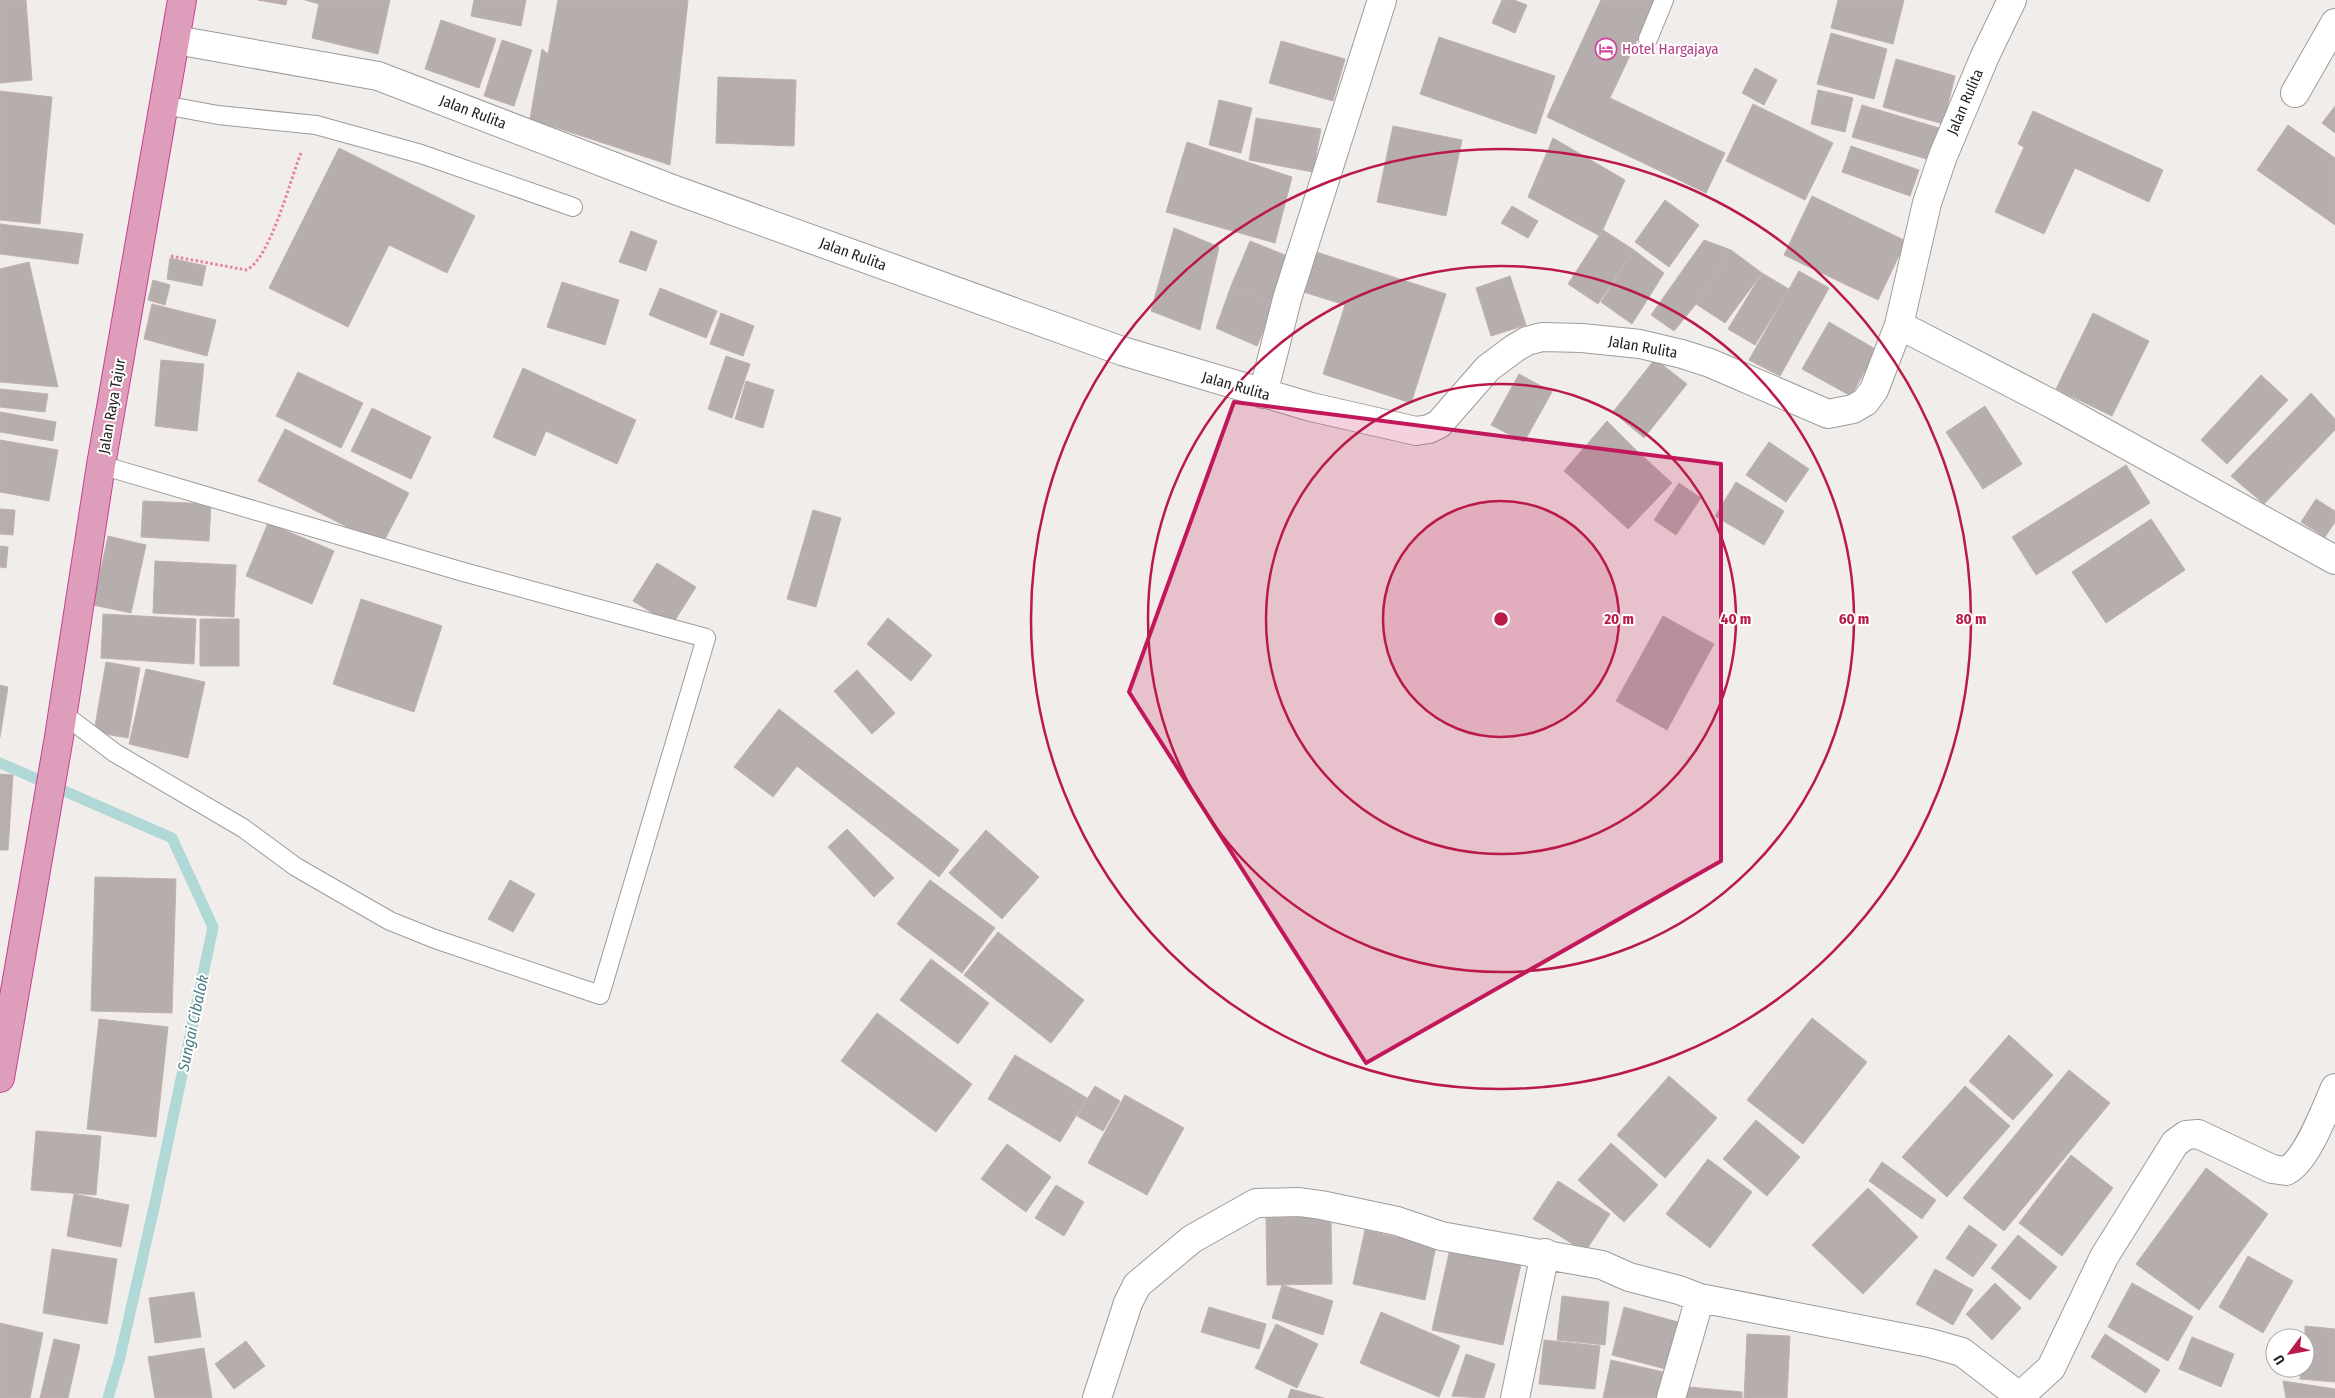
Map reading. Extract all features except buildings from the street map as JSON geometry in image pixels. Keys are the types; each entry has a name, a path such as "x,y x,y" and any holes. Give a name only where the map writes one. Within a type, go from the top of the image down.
{"highway":[{"name":"Jalan Raya Tajur","path":"0,1078 60,725 101,465 182,0"}],"street":[{"path":"1264,394 1287,299 1382,0"},
{"name":"Jalan Rulita","path":"176,40 378,76 703,200 1032,320 1160,364 1264,394 1416,431 1429,429 1440,424 1475,380 1488,368 1514,348 1527,341 1542,337 1582,338 1640,344 1682,354 1710,363 1828,414 1853,409 1865,402 1874,390 1899,325 1925,211 1940,165 1985,56 2012,0"},
{"path":"2295,93 2335,23"},
{"path":"1899,325 2054,405 2335,560"},
{"path":"1097,1398 1128,1303 1137,1285 1192,1239 1256,1203 1298,1202 1397,1221 1441,1236 1545,1253 1602,1265 1629,1277 1700,1298 1891,1335 1962,1352 2018,1397 2051,1368 2104,1257 2165,1157 2182,1137 2192,1133 2198,1134 2272,1169 2286,1171 2297,1163 2305,1150 2335,1088"},
{"path":"1515,1398 1545,1253"},
{"path":"1671,1398 1700,1298"}],"lane":[{"path":"1648,40 1664,0"},
{"path":"164,105 218,115 316,125 421,154 573,207"},
{"path":"60,725 115,752 243,828 296,867 390,920 435,939 600,995 706,638 460,571 101,465"}],"path":[{"path":"139,249 246,270 253,267 265,252 306,140 316,125"}],"highlighted area":[{"path":"1234,402 1721,464 1721,861 1366,1063 1129,692"}],"waterway":[{"name":"Sungai Cibalok","path":"0,763 172,838 213,927 155,1203 120,1357 108,1398"}],"place":[{"name":"Hotel Hargajaya","path":"1606,49"}]}
